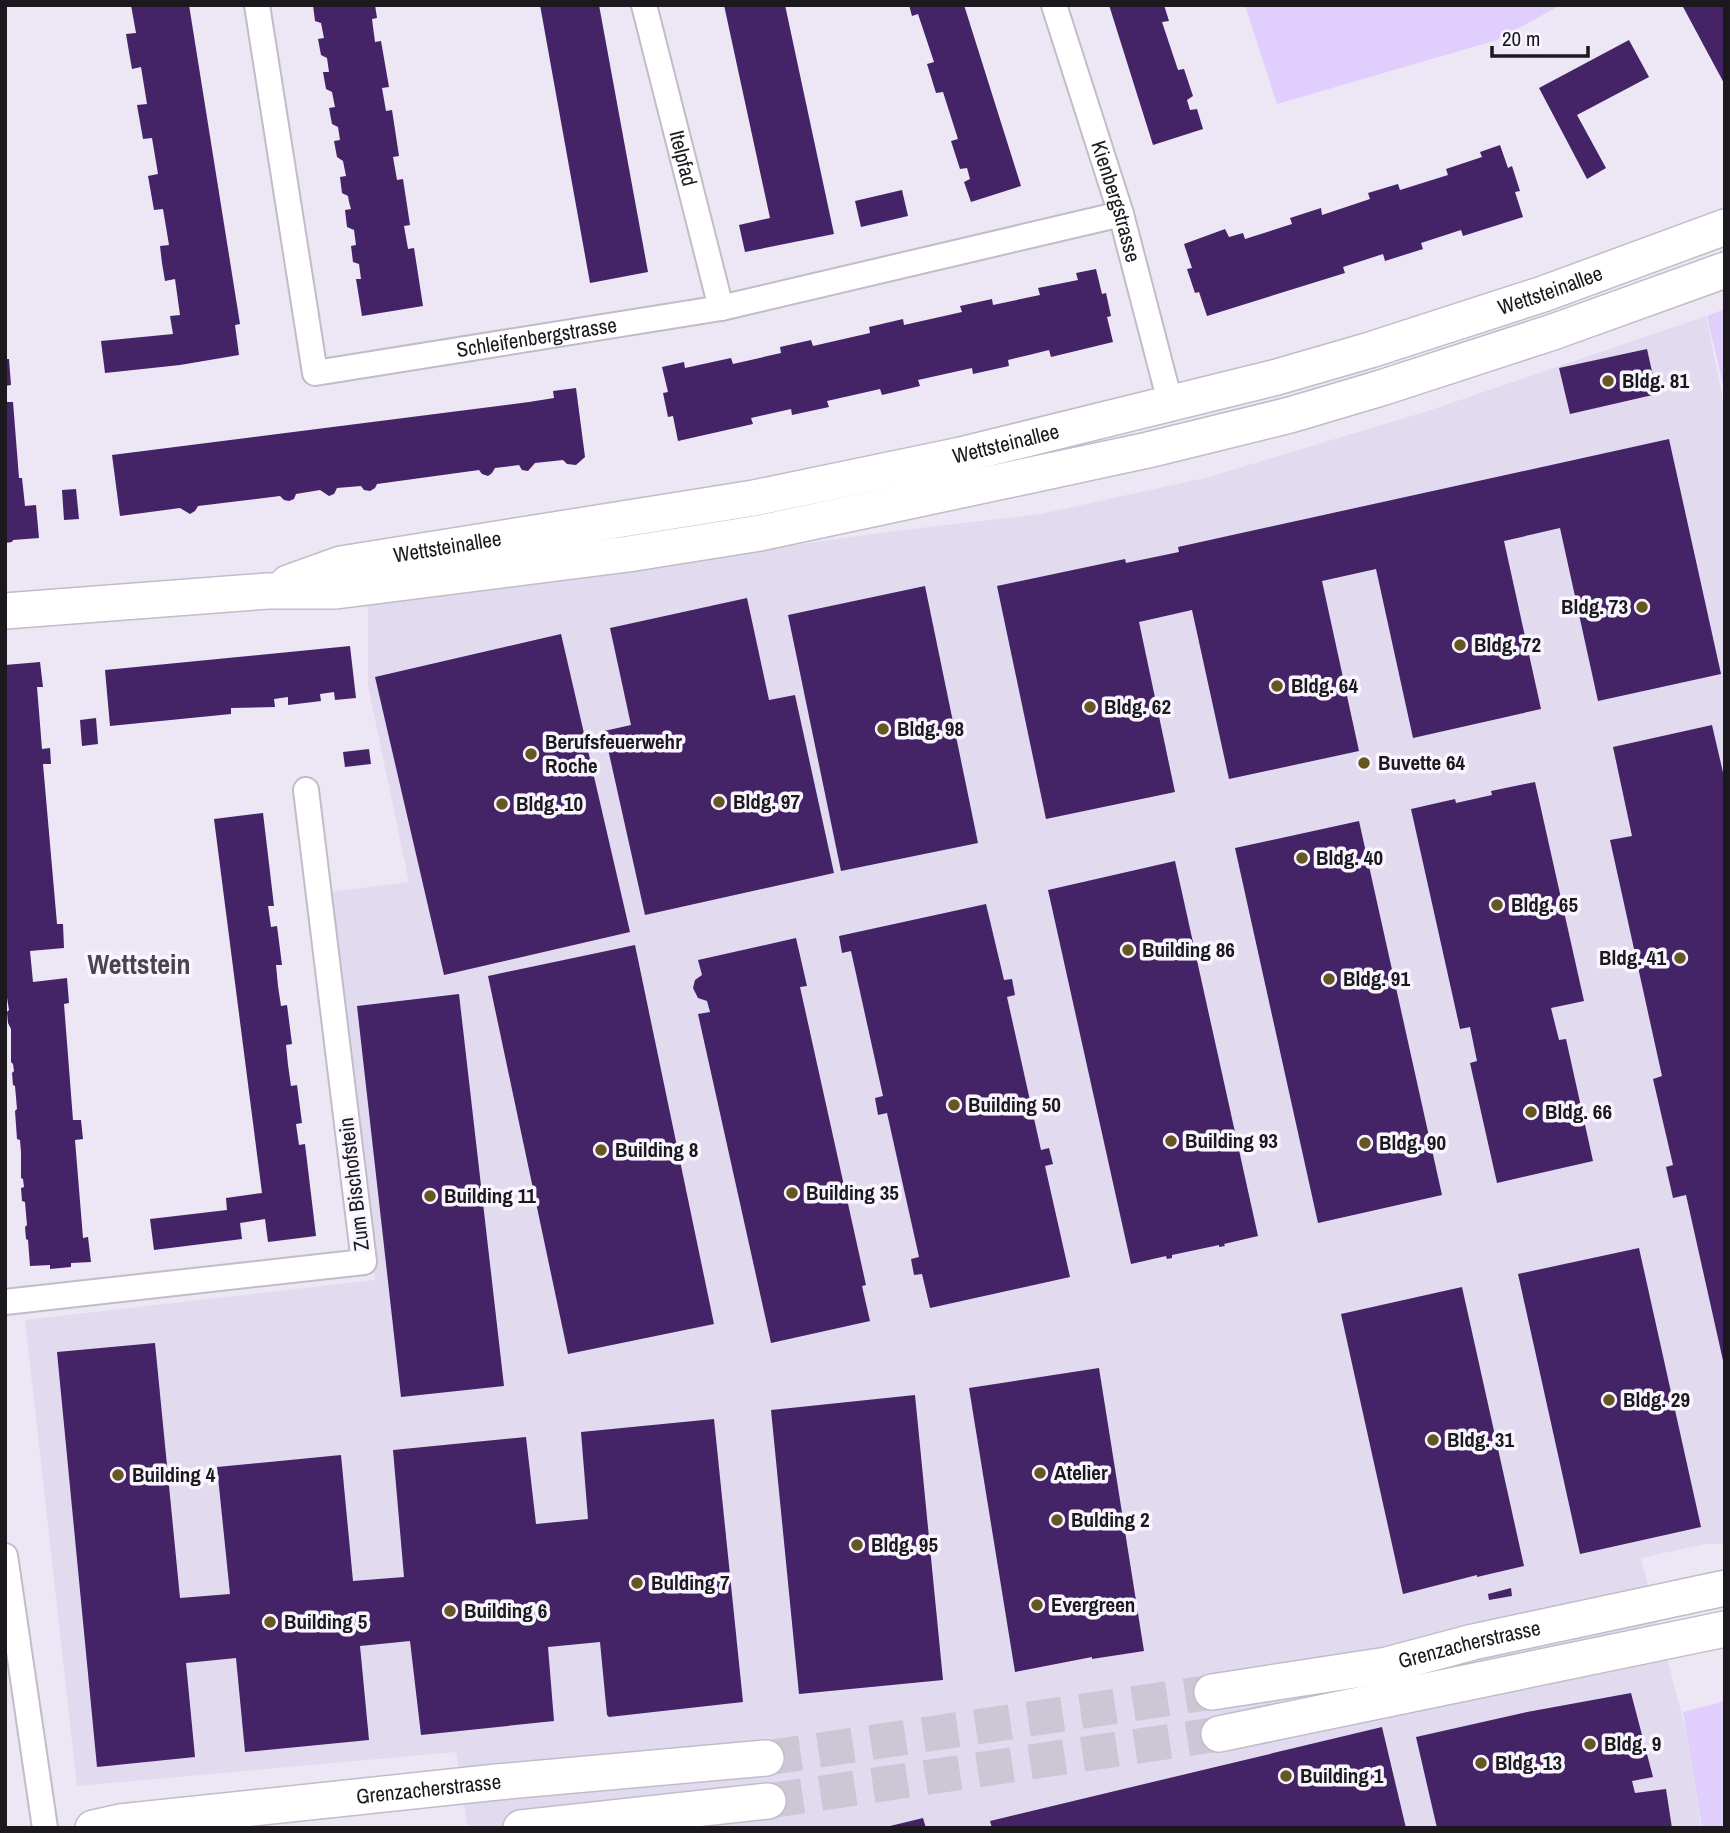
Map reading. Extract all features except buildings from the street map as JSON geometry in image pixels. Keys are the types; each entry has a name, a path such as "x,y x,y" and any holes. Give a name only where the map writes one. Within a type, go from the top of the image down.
{"main road":[{"name":"Wettsteinallee","path":"268,591 341,564 754,498 961,455 1277,377 1543,294 1725,227"},
{"name":"Wettsteinallee","path":"5,611 268,591 336,591 628,554 760,533 1228,432 1381,388 1553,332 1725,270"},
{"name":"Grenzacherstrasse","path":"1212,1692 1387,1665 1473,1642 1725,1588"},
{"name":"Grenzacherstrasse","path":"1219,1734 1725,1629"},
{"name":"Grenzacherstrasse","path":"93,1828 120,1822 497,1782 765,1758"},
{"path":"521,1828 768,1801"}],"street":[{"name":"Schleifenbergstrasse","path":"257,5 315,373 721,309 1121,214"},
{"name":"Itelpfad","path":"644,5 721,309"},
{"name":"Kienbergstrasse","path":"1054,5 1121,214 1170,402"},
{"name":"Zum Bischofstein","path":"5,1302 364,1262 306,790"},
{"path":"5,1556 45,1828"}],"shaded area":[{"path":"1245,5 1559,6 1497,40 1277,104"},
{"path":"1725,309 1725,393 1707,316"},
{"path":"1706,316 1725,410 1725,1544 1705,1544 1641,1558 1686,1731 1701,1828 468,1828 456,1752 77,1786 25,1320 375,1280 330,892 409,882 368,686 368,605 895,531 1041,514 1209,477 1428,411"},
{"path":"1725,1701 1725,1828 1702,1828 1683,1712"}],"tunnel":[{"path":"766,1758 1212,1692"},
{"path":"768,1801 1219,1734"}],"place":[{"name":"Bldg. 81","path":"1608,381"},
{"name":"Bldg. 73","path":"1642,607"},
{"name":"Bldg. 72","path":"1460,645"},
{"name":"Bldg. 64","path":"1277,686"},
{"name":"Bldg. 62","path":"1090,707"},
{"name":"Bldg. 98","path":"883,729"},
{"name":"Berufsfeuerwehr Roche","path":"531,754"},
{"name":"Buvette 64","path":"1364,763"},
{"name":"Bldg. 97","path":"719,802"},
{"name":"Bldg. 10","path":"502,804"},
{"name":"Bldg. 40","path":"1302,858"},
{"name":"Bldg. 65","path":"1497,905"},
{"name":"Building 86","path":"1128,950"},
{"name":"Bldg. 41","path":"1680,958"},
{"name":"Bldg. 91","path":"1329,979"},
{"name":"Building 50","path":"954,1105"},
{"name":"Bldg. 66","path":"1531,1112"},
{"name":"Building 93","path":"1171,1141"},
{"name":"Bldg. 90","path":"1365,1143"},
{"name":"Building 8","path":"601,1150"},
{"name":"Building 35","path":"792,1193"},
{"name":"Building 11","path":"430,1196"},
{"name":"Bldg. 29","path":"1609,1400"},
{"name":"Bldg. 31","path":"1433,1440"},
{"name":"Atelier","path":"1040,1473"},
{"name":"Building 4","path":"118,1475"},
{"name":"Bulding 2","path":"1057,1520"},
{"name":"Bldg. 95","path":"857,1545"},
{"name":"Bulding 7","path":"637,1583"},
{"name":"Evergreen","path":"1037,1605"},
{"name":"Building 6","path":"450,1611"},
{"name":"Building 5","path":"270,1622"},
{"name":"Bldg. 9","path":"1590,1744"},
{"name":"Bldg. 13","path":"1481,1763"},
{"name":"Building 1","path":"1286,1776"}],"district":[{"name":"Wettstein","path":"139,964"}]}
